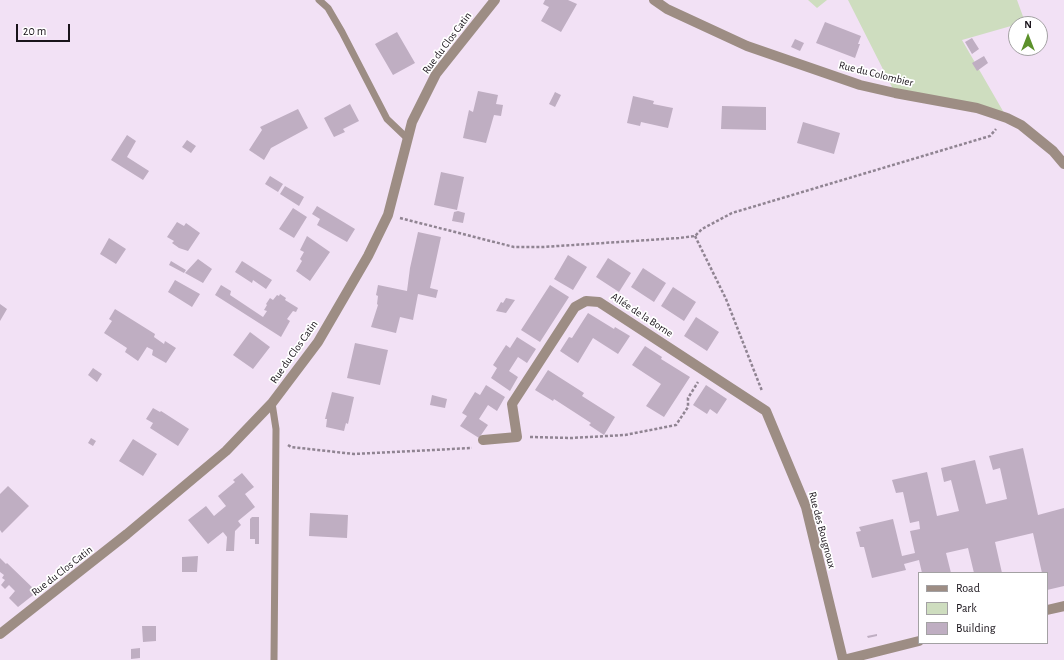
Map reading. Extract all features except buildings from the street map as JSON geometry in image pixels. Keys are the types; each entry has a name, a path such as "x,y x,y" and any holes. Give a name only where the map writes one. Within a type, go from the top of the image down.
{"street":[{"name":"Rue du Clos Catin","path":"0,634 127,534 226,451 272,403 318,342 368,256 388,215 412,122 436,74 495,0"},
{"name":"Rue du Colombier","path":"654,0 667,9 747,46 860,85 977,108 1007,118 1021,125 1053,151 1064,164"},
{"name":"Allée de la Borne","path":"518,437 512,404 575,307 586,301 599,302 766,410"},
{"name":"Rue des Bougnoux","path":"766,410 806,508 843,660"},
{"path":"483,440 518,437"},
{"path":"1048,610 1064,606"},
{"path":"843,660 918,641"}],"lane":[{"path":"319,0 328,8 342,32 387,119 408,139"},
{"path":"272,403 276,429 274,660"}],"path":[{"path":"388,215 514,247 543,247 695,236 702,229 732,213 990,136 1007,118"},
{"path":"695,236 726,299 761,387 766,410"},
{"path":"518,437 571,438 625,435 676,425 688,407 688,398 705,370"},
{"path":"276,438 291,447 354,454 476,447 483,440"}],"green space":[{"path":"808,0 827,0 817,8"},
{"path":"848,0 1017,0 1023,16 1008,16 1008,27 962,40 1007,118 895,93"}]}
